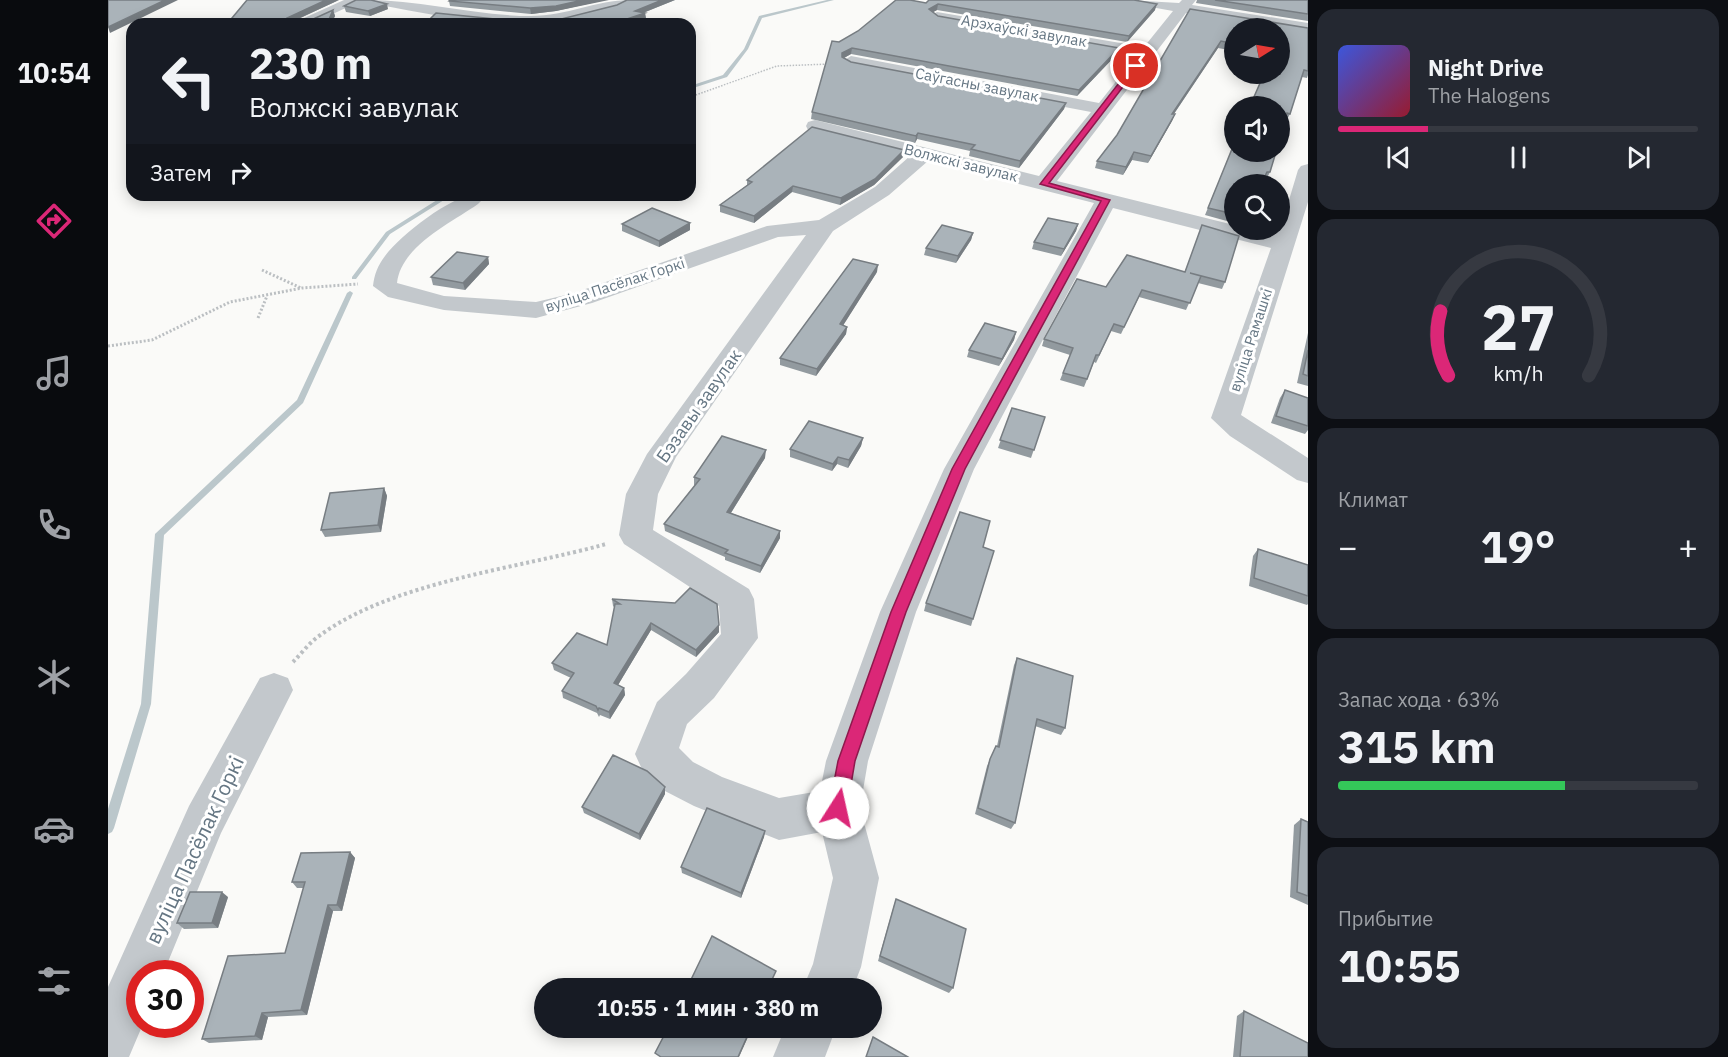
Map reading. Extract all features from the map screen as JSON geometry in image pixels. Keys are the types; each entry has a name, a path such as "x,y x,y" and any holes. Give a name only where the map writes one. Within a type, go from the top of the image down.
{"street":[{"path":"312,18 356,0"},
{"path":"374,0 467,15 507,18"},
{"path":"554,18 575,16 623,0"},
{"path":"1134,0 1185,4 1308,28"},
{"path":"1044,184 1185,4"},
{"name":"Арэхаўскі завулак","path":"937,16 1147,52"},
{"name":"Саўгасны завулак","path":"851,61 1102,109"},
{"name":"Волжскі завулак","path":"815,126 874,139 923,155 1282,244"},
{"path":"825,226 882,191 923,155"},
{"name":"вуліца Рамашкі","path":"1308,170 1226,417 1240,429 1308,472"},
{"path":"832,978 837,967 856,878 838,808 847,761 898,612 958,469 1106,200"},
{"path":"384,282 394,258 417,237 470,201"},
{"name":"вуліца Пасёлак Горкі","path":"384,282 390,290 444,303 536,310 583,298 775,231 825,226"},
{"name":"Бэзавы завулак","path":"825,226 662,454 642,494 636,535 736,599 740,638 700,686 671,714 656,754 678,776 709,792 779,819 838,808"},
{"name":"вуліца Пасёлак Горкі","path":"108,1046 204,821 274,690"},
{"path":"799,1057 807,1038"}],"path":[{"path":"696,95 777,66 851,61"},
{"path":"262,270 302,288"},
{"path":"108,345 152,340 230,303 302,288 384,282"},
{"path":"258,318 267,295"},
{"path":"274,690 304,647 358,614 414,592 594,548"}],"building":[{"path":"108,0 165,0 126,18 108,27"},
{"path":"247,0 326,0 287,18 232,18"},
{"path":"356,0 371,0 387,4 368,11 344,6"},
{"path":"450,0 583,0 556,6 530,8"},
{"path":"627,0 662,0 635,11 645,13 630,18 565,18 617,5"},
{"path":"896,0 926,3 929,0 1134,0 1157,4 1129,36 938,4 929,9 938,16 1119,48 1079,90 852,48 842,53 842,57 851,62 1066,103 1020,161 971,149 975,145 918,133 916,136 812,112 832,41 839,42 858,31"},
{"path":"1215,0 1308,0 1308,14"},
{"path":"1190,9 1246,18 1224,18 1224,42 1221,41 1172,114 1175,114 1151,156 1134,152 1126,167 1097,161 1117,135"},
{"path":"333,10 330,18 316,18"},
{"path":"436,13 486,18 431,18"},
{"path":"1290,25 1308,28 1308,71 1304,70 1290,114 1290,96 1254,96 1260,84 1290,84"},
{"path":"812,127 904,150 875,179 841,198 793,186 754,216 720,205 752,182 747,180"},
{"path":"1227,162 1273,162 1270,172 1266,174 1224,174 1224,212 1208,208"},
{"path":"652,208 690,223 659,241 622,224"},
{"path":"1048,218 1078,224 1064,249 1034,242"},
{"path":"942,225 973,233 958,256 926,248"},
{"path":"1202,225 1224,232 1224,240 1238,240 1225,282 1190,273 1201,276 1190,303 1142,290 1124,327 1114,324 1099,355 1096,355 1087,379 1063,373 1073,348 1044,339 1077,279 1106,287 1127,255 1185,272"},
{"path":"457,252 488,257 463,283 431,277"},
{"path":"853,259 878,265 840,324 847,327 817,369 780,358"},
{"path":"985,323 1016,332 1002,359 969,350"},
{"path":"1308,350 1308,376 1303,374"},
{"path":"1285,390 1308,398 1308,426 1276,416"},
{"path":"1012,408 1045,417 1034,450 1000,440"},
{"path":"809,421 863,438 849,460 838,457 833,464 790,449"},
{"path":"722,436 766,450 727,512 780,531 761,566 725,553 728,550 664,524 700,479 694,477"},
{"path":"384,488 378,525 321,530 330,493"},
{"path":"960,512 990,521 983,547 994,551 973,619 926,603"},
{"path":"1258,549 1308,565 1308,596 1254,578"},
{"path":"690,588 717,604 719,625 696,650 651,623 614,683 624,688 609,712 599,708 598,710 596,706 562,691 574,673 552,663 577,633 607,645 615,604 620,604 612,599 675,603"},
{"path":"1017,658 1073,676 1065,728 1037,719 1015,823 978,808 990,759 996,746 999,747"},
{"path":"613,755 647,771 665,787 639,834 582,807"},
{"path":"707,808 765,831 741,893 681,867"},
{"path":"1301,819 1308,822 1308,896 1297,892"},
{"path":"350,852 337,905 328,905 301,1010 262,1013 255,1036 202,1039 228,956 285,953 305,882 292,882 301,853"},
{"path":"190,892 222,892 212,923 177,923"},
{"path":"896,899 966,929 953,988 880,956"},
{"path":"712,936 776,971 773,978 692,978"},
{"path":"1244,1011 1308,1043 1308,1057 1240,1057"},
{"path":"663,1038 747,1038 738,1057 661,1057 655,1053"},
{"path":"873,1038 875,1038 908,1057 866,1057"}],"waterway":[{"path":"696,86 725,76 746,49 760,17 832,0"},
{"path":"354,278 388,233 439,201"},
{"path":"108,828 146,704 160,534 300,401 350,293"}],"route":[{"path":"838,808 847,761 898,612 958,469 1106,200 1044,184 1136,66"}]}
